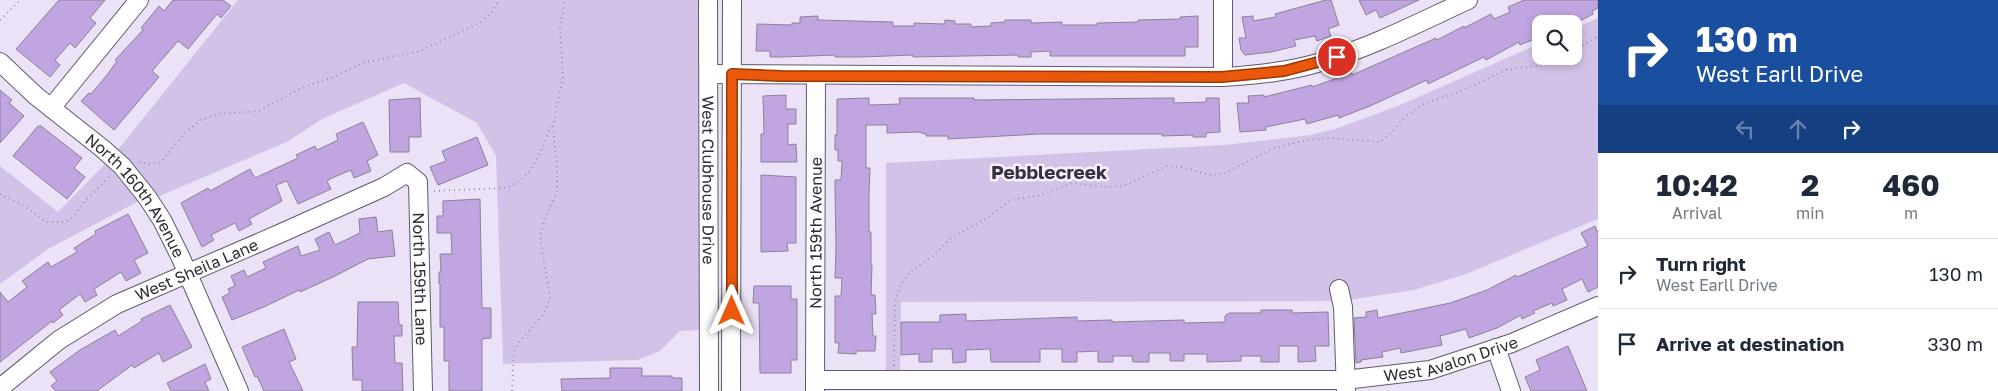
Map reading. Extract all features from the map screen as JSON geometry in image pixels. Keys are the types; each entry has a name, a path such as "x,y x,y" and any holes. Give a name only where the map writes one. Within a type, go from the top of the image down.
{"street":[{"path":"51,108 139,0"},
{"name":"West Clubhouse Drive","path":"708,0 709,391"},
{"name":"West Clubhouse Drive","path":"731,391 732,0"},
{"path":"1222,77 1223,0"},
{"path":"709,74 1222,77 1284,71 1319,63 1356,51 1468,0"},
{"name":"North 160th Avenue","path":"0,62 51,108 122,166 156,210 188,274 239,391"},
{"name":"North 159th Avenue","path":"815,386 816,76"},
{"name":"North 159th Lane","path":"407,174 418,182 419,192 423,391"},
{"name":"West Sheila Lane","path":"0,388 47,349 80,326 128,299 384,187 407,174"},
{"path":"1339,289 1342,308 1346,385"},
{"name":"West Avalon Drive","path":"815,386 893,380 1346,385 1430,370 1512,343 1598,306"},
{"path":"1496,348 1511,391"}],"path":[{"path":"0,20 20,0"},
{"path":"0,194 26,207 43,220 64,222 73,217 95,190 129,160 149,164 161,162 185,133 208,117 218,114 259,111 299,89 336,76 362,63 410,55 420,51 481,22 488,17 499,0"},
{"path":"512,391 514,351 520,341 544,314 550,298 550,288 541,253 540,237 544,220 557,189 557,166 553,136 554,120 563,76 560,26 565,0"},
{"path":"1582,46 1598,36"},
{"path":"893,380 894,303 901,284 911,271 933,256 952,237 986,219 1011,200 1041,195 1071,183 1106,187 1123,186 1168,166 1175,166 1209,175 1225,173 1274,148 1307,140 1330,138 1380,142 1408,114 1426,103 1463,90 1506,70 1542,65"},
{"path":"419,192 505,188 514,185 528,174 535,163 554,120"}],"shaded area":[{"path":"238,0 701,0 701,330 680,331 660,351 638,360 503,364 496,156 477,123 404,83 322,119 287,142 157,197 117,151"},
{"path":"1598,18 1598,219 1466,274 1414,290 1342,301 901,302 900,372 886,372 886,163 1225,145 1311,135 1338,128 1400,105 1532,47 1532,65 1582,65 1582,25"},
{"path":"106,163 139,201 48,249 0,284 0,166 58,212"}],"building":[{"path":"59,0 105,0 90,18 96,23 75,48 70,43 55,60 60,65 50,77 16,49"},
{"path":"173,0 223,0 231,6 221,18 217,14 188,49 178,41 152,71 159,77 114,130 81,101 89,93 91,94 107,75 117,61 115,60 143,30 141,28 159,6 164,11"},
{"path":"1331,0 1339,25 1328,29 1331,36 1317,41 1315,36 1294,40 1296,46 1271,52 1245,55 1241,50 1239,38 1246,38 1242,17 1253,16 1253,21 1276,17 1275,14"},
{"path":"1359,0 1419,0 1380,18 1376,10 1366,15"},
{"path":"1524,0 1598,0 1598,8 1592,11 1593,14 1582,20 1582,15 1532,15 1532,40 1520,45 1519,42 1486,60 1484,57 1428,84 1427,80 1339,118 1338,115 1307,124 1305,119 1266,127 1266,130 1240,132 1237,103 1249,103 1248,96 1264,95 1264,97 1312,85 1312,87 1352,73 1352,75 1436,38 1437,40 1491,14 1494,19 1510,12 1508,7"},
{"path":"818,16 818,20 893,22 893,26 914,26 914,23 945,24 945,20 955,21 955,24 971,24 971,27 991,26 991,23 1005,22 1005,20 1031,20 1031,23 1062,22 1062,25 1097,25 1097,23 1138,22 1138,20 1180,19 1180,17 1198,16 1198,47 1185,47 1185,56 1050,56 1050,51 1031,52 1031,57 1018,57 1018,55 913,57 913,55 835,57 835,55 770,57 770,51 756,51 757,24 792,25 792,23 800,23 800,17"},
{"path":"0,90 12,100 9,103 24,116 0,143"},
{"path":"786,95 786,109 796,109 796,124 788,124 788,145 796,144 797,162 761,162 761,134 764,134 763,96"},
{"path":"420,98 421,137 409,137 409,152 390,152 389,100"},
{"path":"869,98 869,105 900,104 899,98 974,98 974,100 1174,98 1174,103 1206,102 1206,98 1219,98 1220,132 1206,133 1206,137 1193,137 1193,135 1162,136 1162,134 1040,134 948,139 948,136 926,136 926,134 918,132 887,133 887,125 866,125 866,168 870,168 869,232 871,232 871,295 875,295 876,314 872,314 873,336 876,336 875,351 856,351 856,354 838,353 839,343 835,343 835,296 841,296 842,278 835,278 835,180 841,180 842,161 838,161 838,150 835,150 837,99"},
{"path":"363,122 378,155 367,161 371,171 354,178 351,170 332,178 327,181 331,189 298,204 287,181 276,185 282,201 249,219 252,224 239,231 235,223 211,235 214,240 202,247 181,203 208,188 210,191 250,169 255,178 298,158 296,155 315,146 317,150 338,140 336,134"},
{"path":"38,126 41,126 82,158 74,168 85,177 67,199 13,156"},
{"path":"477,137 488,165 438,185 430,167 446,161 442,151"},
{"path":"761,175 796,177 796,243 787,243 788,251 761,252"},
{"path":"480,199 482,308 491,308 491,338 482,339 482,391 449,391 449,361 444,361 444,327 440,327 439,272 441,272 440,254 452,254 451,233 437,233 437,216 443,216 443,201"},
{"path":"128,214 148,253 134,260 141,273 126,281 121,272 94,289 97,295 85,302 80,294 59,310 63,315 53,323 52,321 0,362 0,292 8,302 27,287 22,281 48,262 51,267 77,252 74,248 96,234 95,231"},
{"path":"376,217 378,232 392,230 395,256 368,259 300,292 299,290 232,320 222,297 230,293 228,289 235,286 231,276 244,270 247,277 266,268 263,262 298,246 301,256 320,250 315,239 329,232 335,245 360,233 359,219"},
{"path":"1595,226 1598,233 1598,287 1588,292 1582,279 1562,289 1567,300 1553,306 1552,303 1533,311 1535,313 1522,319 1521,315 1497,328 1469,338 1466,329 1440,336 1442,345 1401,353 1400,348 1382,352 1383,357 1361,360 1361,362 1356,363 1354,318 1366,317 1366,312 1377,310 1378,318 1450,303 1487,290 1516,275 1517,277 1588,246 1581,233"},
{"path":"754,286 791,286 791,299 797,299 797,360 791,360 791,373 760,373 759,303 753,303"},
{"path":"358,302 398,302 399,325 402,325 402,336 394,336 395,363 402,363 403,391 362,391 362,380 353,380 352,347 357,347"},
{"path":"170,305 192,347 163,362 159,353 134,368 132,365 97,391 56,391 51,386 57,381 50,372 80,350 115,330 118,336 142,321 141,319"},
{"path":"1261,310 1292,310 1292,313 1328,312 1329,346 1315,346 1316,361 1298,362 1298,346 1279,346 1279,362 1261,362 1261,356 1241,356 1241,361 1207,362 1207,354 1184,354 1184,361 1170,361 1170,353 1149,353 1149,362 1133,362 1132,356 1113,356 1113,362 1098,362 1098,351 1077,352 1077,362 1062,362 1062,349 1040,349 1040,362 991,362 990,349 966,350 966,362 953,363 952,349 932,349 932,362 919,362 919,354 901,355 901,322 940,322 940,315 966,314 966,321 1077,317 1077,321 1184,320 1184,323 1225,322 1225,316 1229,313 1261,313"},
{"path":"284,329 296,359 289,362 303,391 264,391 257,376 255,377 242,347"},
{"path":"1568,346 1587,391 1531,391 1525,377 1540,370 1536,360"},
{"path":"205,364 211,379 205,382 209,391 171,391 167,383"},
{"path":"610,368 642,368 642,376 682,378 682,391 562,391 561,379 610,378"}],"district":[{"name":"Pebblecreek","path":"1049,171"}],"route":[{"path":"732,311 732,74 746,76 1222,77 1284,71 1337,57"}]}
